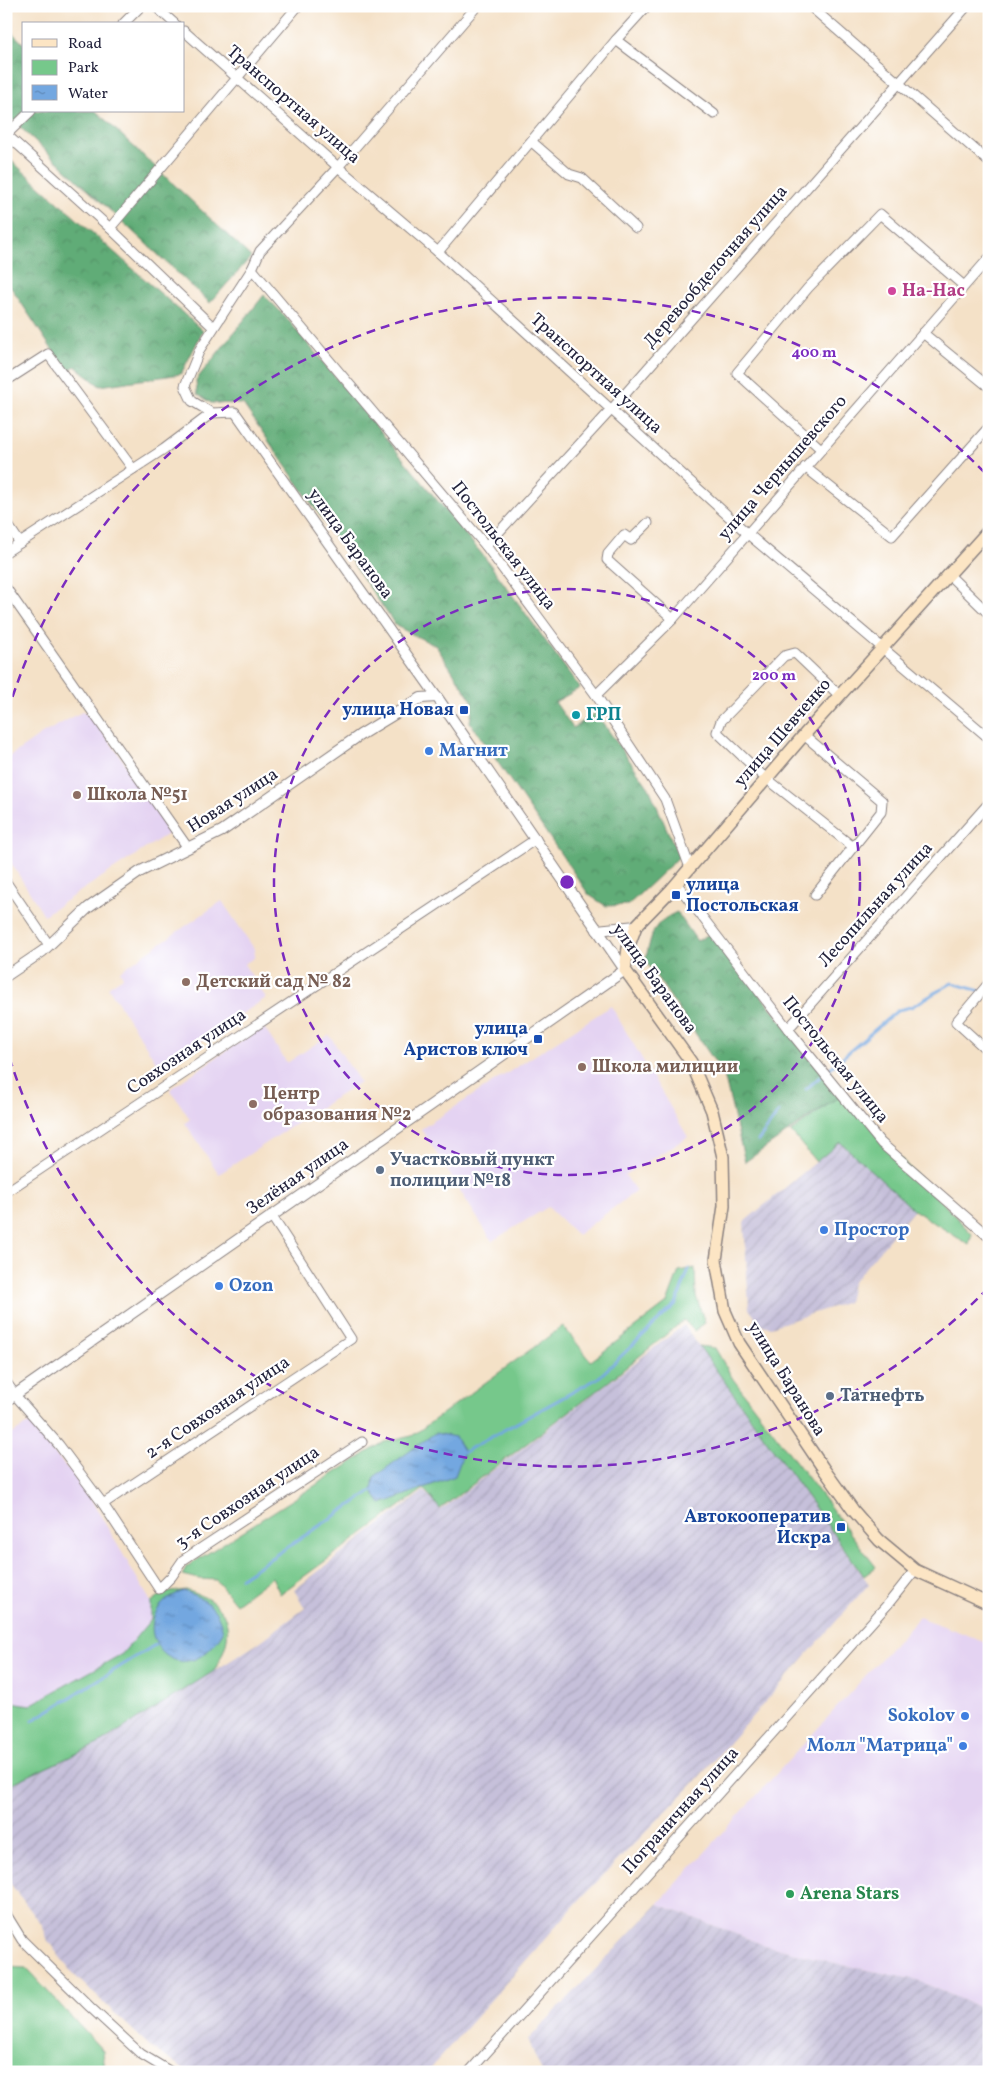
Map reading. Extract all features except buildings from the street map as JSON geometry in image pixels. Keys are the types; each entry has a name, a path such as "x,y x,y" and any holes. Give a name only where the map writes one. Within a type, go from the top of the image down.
{"main road":[{"name":"улица Шевченко","path":"625,970 628,948 636,926 676,884 839,695 989,530"},
{"name":"улица Баранова","path":"625,970 691,1062 712,1111 723,1156 724,1206 716,1260 725,1311 739,1343 773,1397 853,1510 879,1540 915,1570 989,1604"}],"street":[{"path":"124,22 141,6"},
{"path":"155,6 173,22"},
{"path":"110,228 298,6"},
{"path":"6,552 133,470 212,413 192,401 186,386 200,349 252,269 260,251 338,167 477,6"},
{"path":"438,252 616,40 647,6"},
{"path":"810,6 989,162"},
{"name":"Деревообделочная улица","path":"486,546 611,410 967,6"},
{"name":"Транспортная улица","path":"185,32 338,167 438,252 748,534 989,738"},
{"path":"616,40 714,114"},
{"path":"30,112 6,134 110,228 213,328"},
{"path":"532,142 569,174 582,178 636,228"},
{"path":"821,448 737,373 808,288 880,214 964,286"},
{"name":"улица Чернышевского","path":"596,695 673,619 989,258"},
{"name":"Постольская улица","path":"252,269 486,546 596,695 666,799 690,868"},
{"path":"923,333 989,387"},
{"path":"6,381 48,354 133,470"},
{"name":"улица Баранова","path":"212,413 235,412 453,718 625,970"},
{"path":"805,467 892,536 989,427"},
{"path":"6,522 20,543"},
{"path":"648,523 631,540 624,535 608,554 608,560 673,619"},
{"path":"948,574 989,614"},
{"path":"6,588 188,848"},
{"path":"839,695 795,653 784,656 721,721 717,732 767,777 852,846"},
{"name":"Новая улица","path":"6,976 50,945 88,908 141,871 222,831 360,735 421,698 437,697"},
{"path":"804,735 882,801 882,812 852,846 815,895"},
{"name":"Лесопильная улица","path":"788,1029 989,803"},
{"name":"Совхозная улица","path":"6,1192 536,840"},
{"path":"6,882 50,945"},
{"name":"Постольская улица","path":"676,884 788,1029 881,1143 987,1233"},
{"path":"597,930 636,926"},
{"name":"Зелёная улица","path":"10,1397 625,970"},
{"path":"989,983 956,1022 989,1052"},
{"name":"2-я Совхозная улица","path":"103,1504 351,1339 271,1215"},
{"path":"6,1383 10,1397 59,1445 103,1504"},
{"name":"3-я Совхозная улица","path":"103,1504 159,1589 172,1576 183,1560 362,1442"},
{"name":"Пограничная улица","path":"469,2072 888,1604 915,1570"},
{"path":"6,1914 22,1940 90,2007 141,2054 171,2072"}],"shaded area":[{"name":"Школа №51","path":"82,712 92,716 172,831 44,915 6,855 6,759 42,734"},
{"name":"Детский сад № 82","path":"222,901 255,950 254,958 244,964 266,998 160,1068 108,987 123,977 120,971"},
{"name":"Школа милиции","path":"611,1006 688,1137 625,1175 636,1191 577,1235 548,1207 492,1241 421,1129"},
{"name":"Центр образования №2","path":"263,1026 287,1063 329,1035 360,1082 219,1174 185,1123 190,1119 170,1089"},
{"path":"840,1142 914,1210 852,1283 848,1302 771,1327 761,1325 749,1309 744,1222"},
{"path":"684,1325 869,1584 692,1785 583,1896 427,2072 189,2072 152,2048 72,1973 48,1941 42,1925 6,1878 6,1786 98,1744 257,1644 305,1608 294,1590 424,1491 441,1510"},
{"path":"31,1422 47,1445 83,1486 151,1602 151,1619 122,1654 30,1705 6,1701 6,1438"},
{"path":"919,1617 989,1643 989,2012 917,1980 843,1965 764,1945 658,1904"},
{"path":"658,1904 764,1945 843,1965 917,1980 989,2012 989,2072 542,2072 528,2040"}],"green space":[{"path":"6,27 22,42 22,112 97,112 251,257 210,303 6,114"},
{"path":"6,156 203,331 181,374 100,386 75,366 67,372 6,280"},
{"path":"264,295 284,315 486,559 580,688 555,702 573,728 596,713 649,788 679,857 628,905 606,906 589,895 470,722 473,702 436,646 396,626 243,404 211,403 197,394 196,380"},
{"path":"677,912 697,941 711,933 841,1095 745,1162 724,1075 645,960 657,926 668,916"},
{"path":"841,1095 972,1234 969,1245 914,1210 840,1142 816,1162 791,1132"},
{"path":"695,1268 696,1296 705,1323 694,1331 684,1320 608,1382 440,1509 424,1489 280,1594 272,1577 236,1604 216,1580 199,1579 183,1575 186,1567 384,1442 412,1436 563,1326 591,1361 667,1303 679,1271"},
{"path":"699,1346 715,1348 733,1379 876,1567 864,1576"},
{"path":"186,1590 211,1601 225,1617 228,1634 226,1644 214,1671 98,1744 6,1786 6,1701 30,1705 122,1654 151,1619 151,1602 164,1593"},
{"path":"6,1967 26,1968 103,2051 105,2072 6,2072"}],"water":[{"path":"435,1433 455,1437 464,1452 455,1476 381,1504 372,1491 374,1477"},
{"path":"184,1591 205,1601 215,1610 223,1632 205,1653 188,1661 172,1659 160,1649 153,1635 154,1618 163,1603"}],"waterway":[{"path":"829,1069 898,1010 911,1007 952,983 980,991"},
{"path":"806,1089 821,1076"},
{"path":"758,1141 779,1112"},
{"path":"464,1452 598,1378 676,1304 689,1269"},
{"path":"241,1578 372,1491"},
{"path":"32,1721 155,1645"}],"place":[{"name":"На-Нас","path":"892,291"},
{"name":"улица Новая","path":"464,710"},
{"name":"ГРП","path":"576,715"},
{"name":"Магнит","path":"429,751"},
{"name":"Школа №51","path":"77,795"},
{"name":"улица Постольская","path":"676,895"},
{"name":"Детский сад № 82","path":"186,982"},
{"name":"улица Аристов ключ","path":"538,1039"},
{"name":"Школа милиции","path":"582,1067"},
{"name":"Центр образования №2","path":"253,1104"},
{"name":"Участковый пункт полиции №18","path":"380,1170"},
{"name":"Простор","path":"824,1230"},
{"name":"Ozon","path":"219,1286"},
{"name":"Татнефть","path":"830,1396"},
{"name":"Автокооператив Искра","path":"841,1527"},
{"name":"Sokolov","path":"965,1716"},
{"name":"Молл \"Матрица\"","path":"963,1746"},
{"name":"Arena Stars","path":"790,1894"}]}
